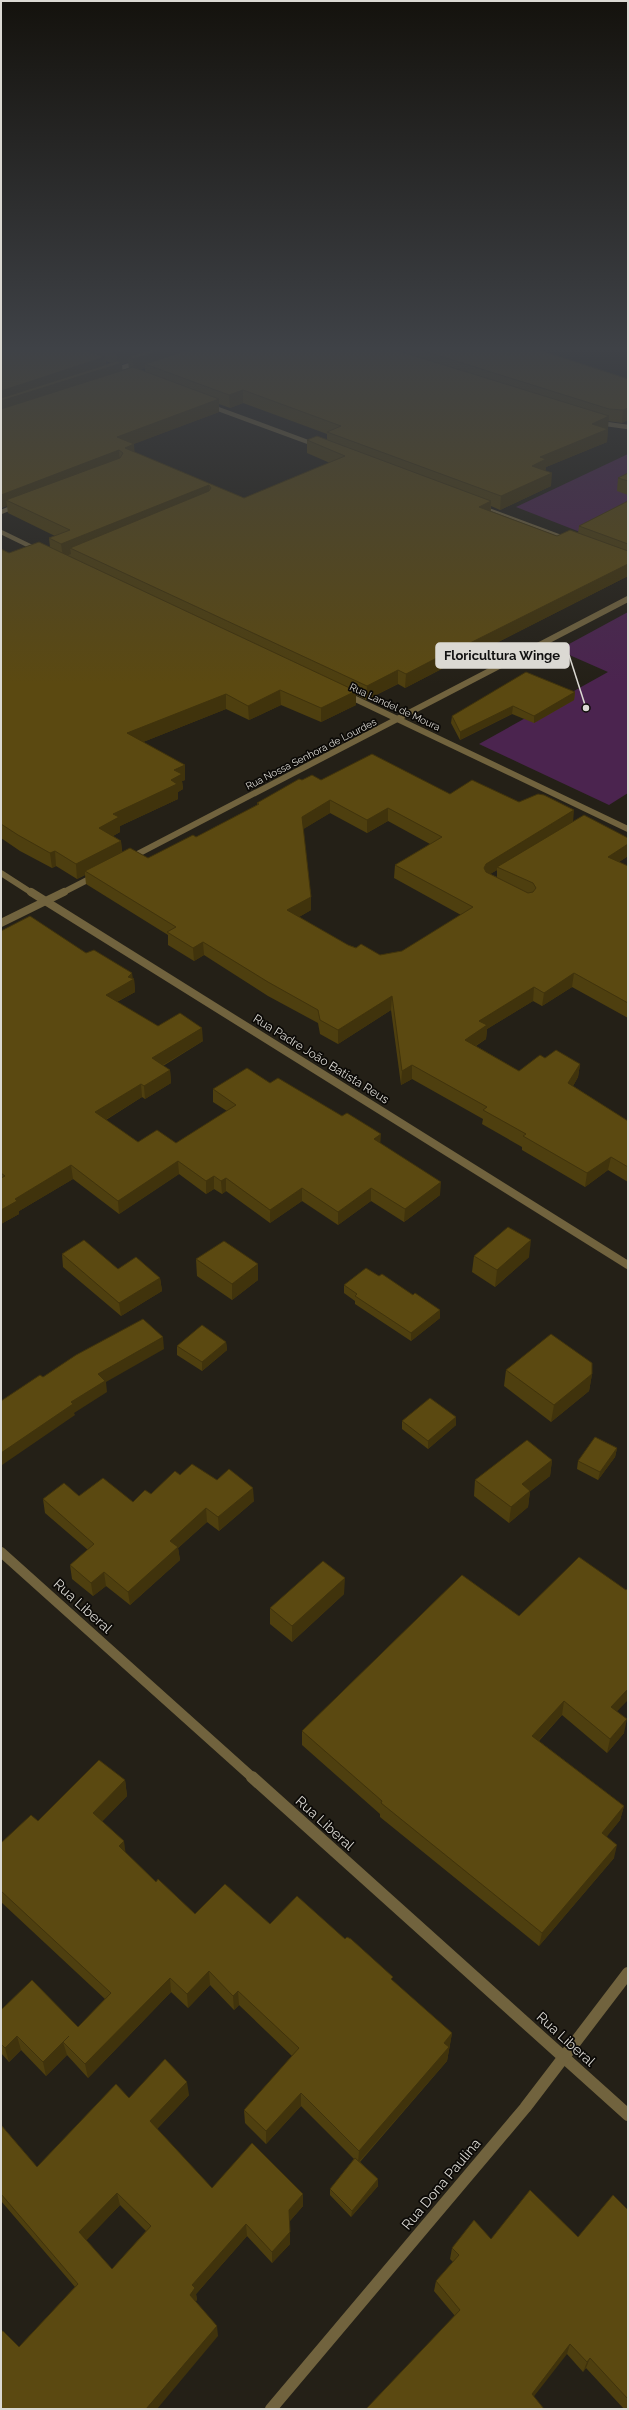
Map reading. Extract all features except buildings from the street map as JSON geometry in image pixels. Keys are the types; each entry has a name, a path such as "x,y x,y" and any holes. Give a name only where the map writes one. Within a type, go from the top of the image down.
{"street":[{"path":"1,512 23,503"},
{"path":"472,503 576,542"},
{"path":"1,532 42,552"},
{"name":"Rua Nossa Senhora de Lourdes","path":"124,861 399,720 628,598"},
{"name":"Rua Landel de Moura","path":"342,693 628,829"},
{"path":"587,820 597,814"},
{"path":"1,923 46,902 102,872"},
{"name":"Rua Padre João Batista Reus","path":"1,873 628,1264"},
{"name":"Rua Liberal","path":"1,1552 628,2115"},
{"name":"Rua Dona Paulina","path":"270,2409 565,2058 628,1973"}],"shaded area":[{"path":"616,459 628,459 628,508 580,532 516,507"},
{"path":"628,612 628,793 609,805 479,744 608,672 558,650"}],"place":[{"name":"Floricultura Winge","path":"586,708"}]}
